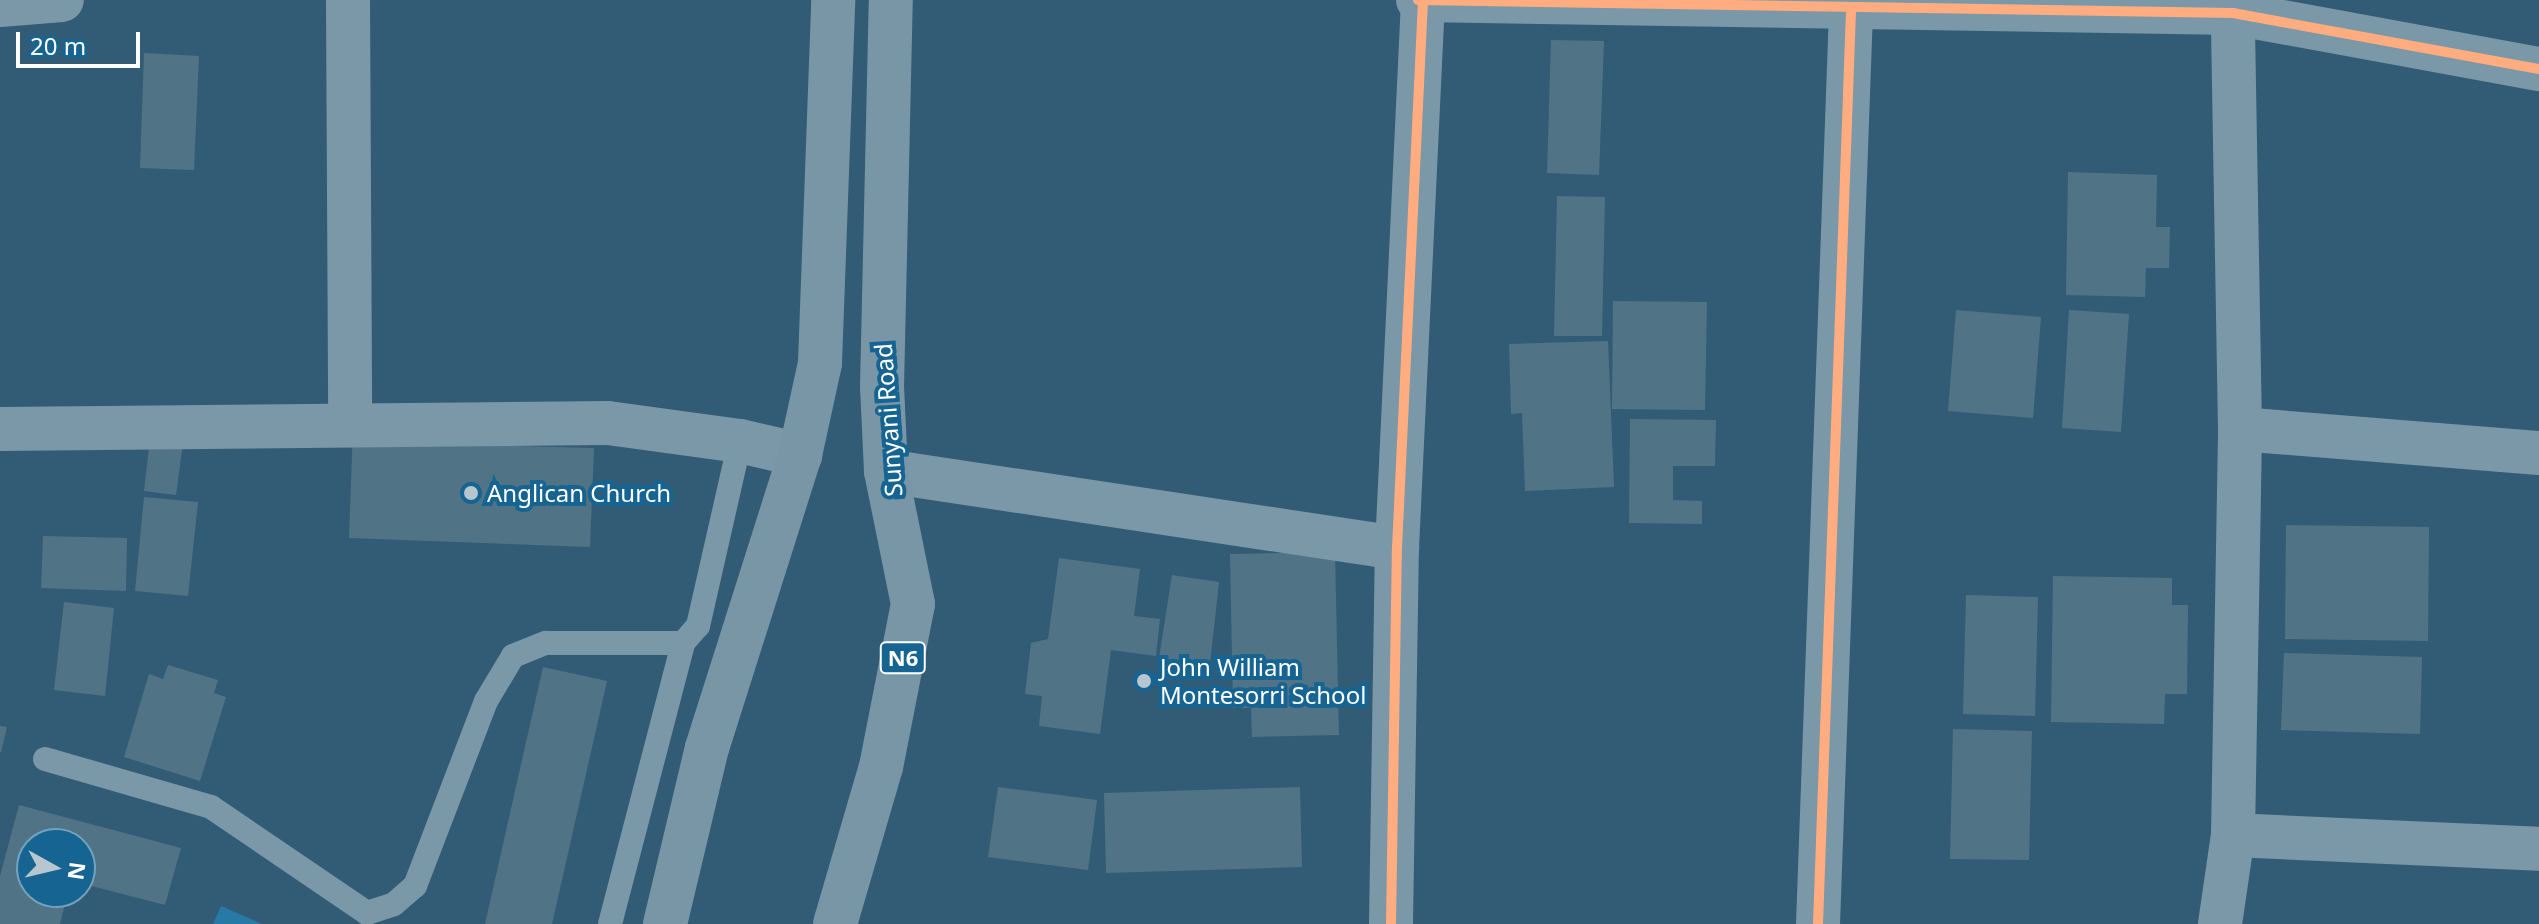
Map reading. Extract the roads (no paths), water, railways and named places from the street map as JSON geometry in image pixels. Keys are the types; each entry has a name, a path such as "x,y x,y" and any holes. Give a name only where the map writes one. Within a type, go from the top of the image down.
{"main road":[{"path":"665,924 707,748 800,455 820,363 833,0"},
{"name":"Sunyani Road","path":"835,924 881,767 913,604 886,471 882,387 891,0"}],"street":[{"path":"0,5 62,0"},
{"path":"348,0 350,425"},
{"path":"1391,924 1397,548 1422,0 1792,4 1851,9 2172,5 2233,13 2539,69"},
{"path":"1818,924 1851,9"},
{"path":"2220,924 2233,835 2240,429 2233,13"},
{"path":"0,429 608,423 740,441 800,455"},
{"path":"2240,429 2539,453"},
{"path":"886,471 1397,548"},
{"path":"2233,835 2539,849"}],"lane":[{"path":"610,924 683,643 698,626 740,441"},
{"path":"45,759 211,807 367,913 394,904 415,886 486,701 513,656 546,643 683,643"}],"place":[{"name":"Anglican Church","path":"471,493"},
{"name":"John William Montesorri School","path":"1144,681"}]}
